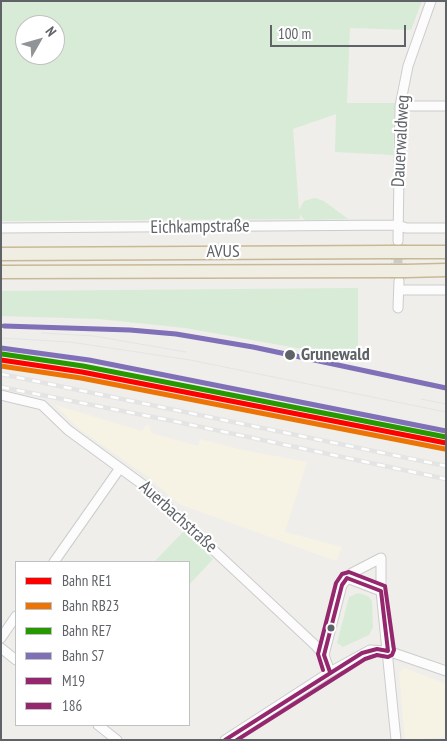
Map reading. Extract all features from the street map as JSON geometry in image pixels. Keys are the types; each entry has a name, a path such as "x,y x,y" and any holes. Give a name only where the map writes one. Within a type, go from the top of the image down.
{"highway":[{"name":"AVUS","path":"1,254 446,252"},
{"name":"AVUS","path":"1,272 398,278 446,270"}],"street":[{"name":"Dauerwaldweg","path":"398,225 400,106 410,60 431,1"},
{"path":"400,106 446,106"},
{"path":"398,225 398,241"},
{"name":"Eichkampstraße","path":"1,228 398,225 406,228 446,228"},
{"path":"398,308 398,278 446,290"},
{"name":"Auerbachstraße","path":"1,395 42,405 68,430 146,487 324,655 330,672"},
{"path":"55,561 120,468"},
{"path":"324,655 342,585 352,573 381,558 381,590 396,740"},
{"path":"347,578 381,590"},
{"path":"1,638 15,617"},
{"path":"1,648 15,659"},
{"path":"225,740 330,672 370,650 388,651 446,671"},
{"path":"99,726 117,740"}],"shaded area":[{"path":"55,405 142,431 146,425 150,426 151,433 198,446 200,439 238,449 307,462 285,532 342,547 336,561 179,504 148,477 78,428"},
{"path":"404,668 446,684 446,737 405,740 399,672"}],"green space":[{"path":"1,1 422,1 411,30 350,28 347,103 395,103 393,155 335,152 336,114 293,129 299,210 304,201 315,198 324,201 348,219 305,220 300,215 300,219 1,221"},
{"path":"358,288 358,359 185,328 99,319 1,316 1,291"},
{"path":"184,531 213,559 190,584 190,561 155,561"},
{"path":"358,593 368,596 372,601 373,627 369,635 343,647 337,643 349,597"}],"tunnel":[{"path":"398,241 398,275"}],"tram line":[{"path":"42,333 94,336 186,352"},
{"path":"1,338 70,342 190,360 446,412"},
{"path":"421,399 446,404"}],"railway":[{"path":"1,374 446,466"},
{"path":"1,387 173,421 446,479"}],"rail line":[{"name":"S7","path":"4,326 130,330 176,334 253,347 446,388"},
{"name":"S7","path":"1,348 89,360 446,431"},
{"name":"RE7","path":"2,354 83,366 446,437"},
{"name":"RE1","path":"1,360 82,372 446,443"},
{"name":"RB23","path":"1,366 81,378 445,449"}],"transit line":[{"name":"186","path":"237,740 365,659 377,655 388,657 392,655 394,650 385,586 349,572 342,574 336,583 318,654 323,670"},
{"name":"M19","path":"225,740 362,653 377,649 388,651 381,591 347,578 342,585 324,655 330,672"}],"place":[{"name":"Grunewald","path":"290,355"}]}
